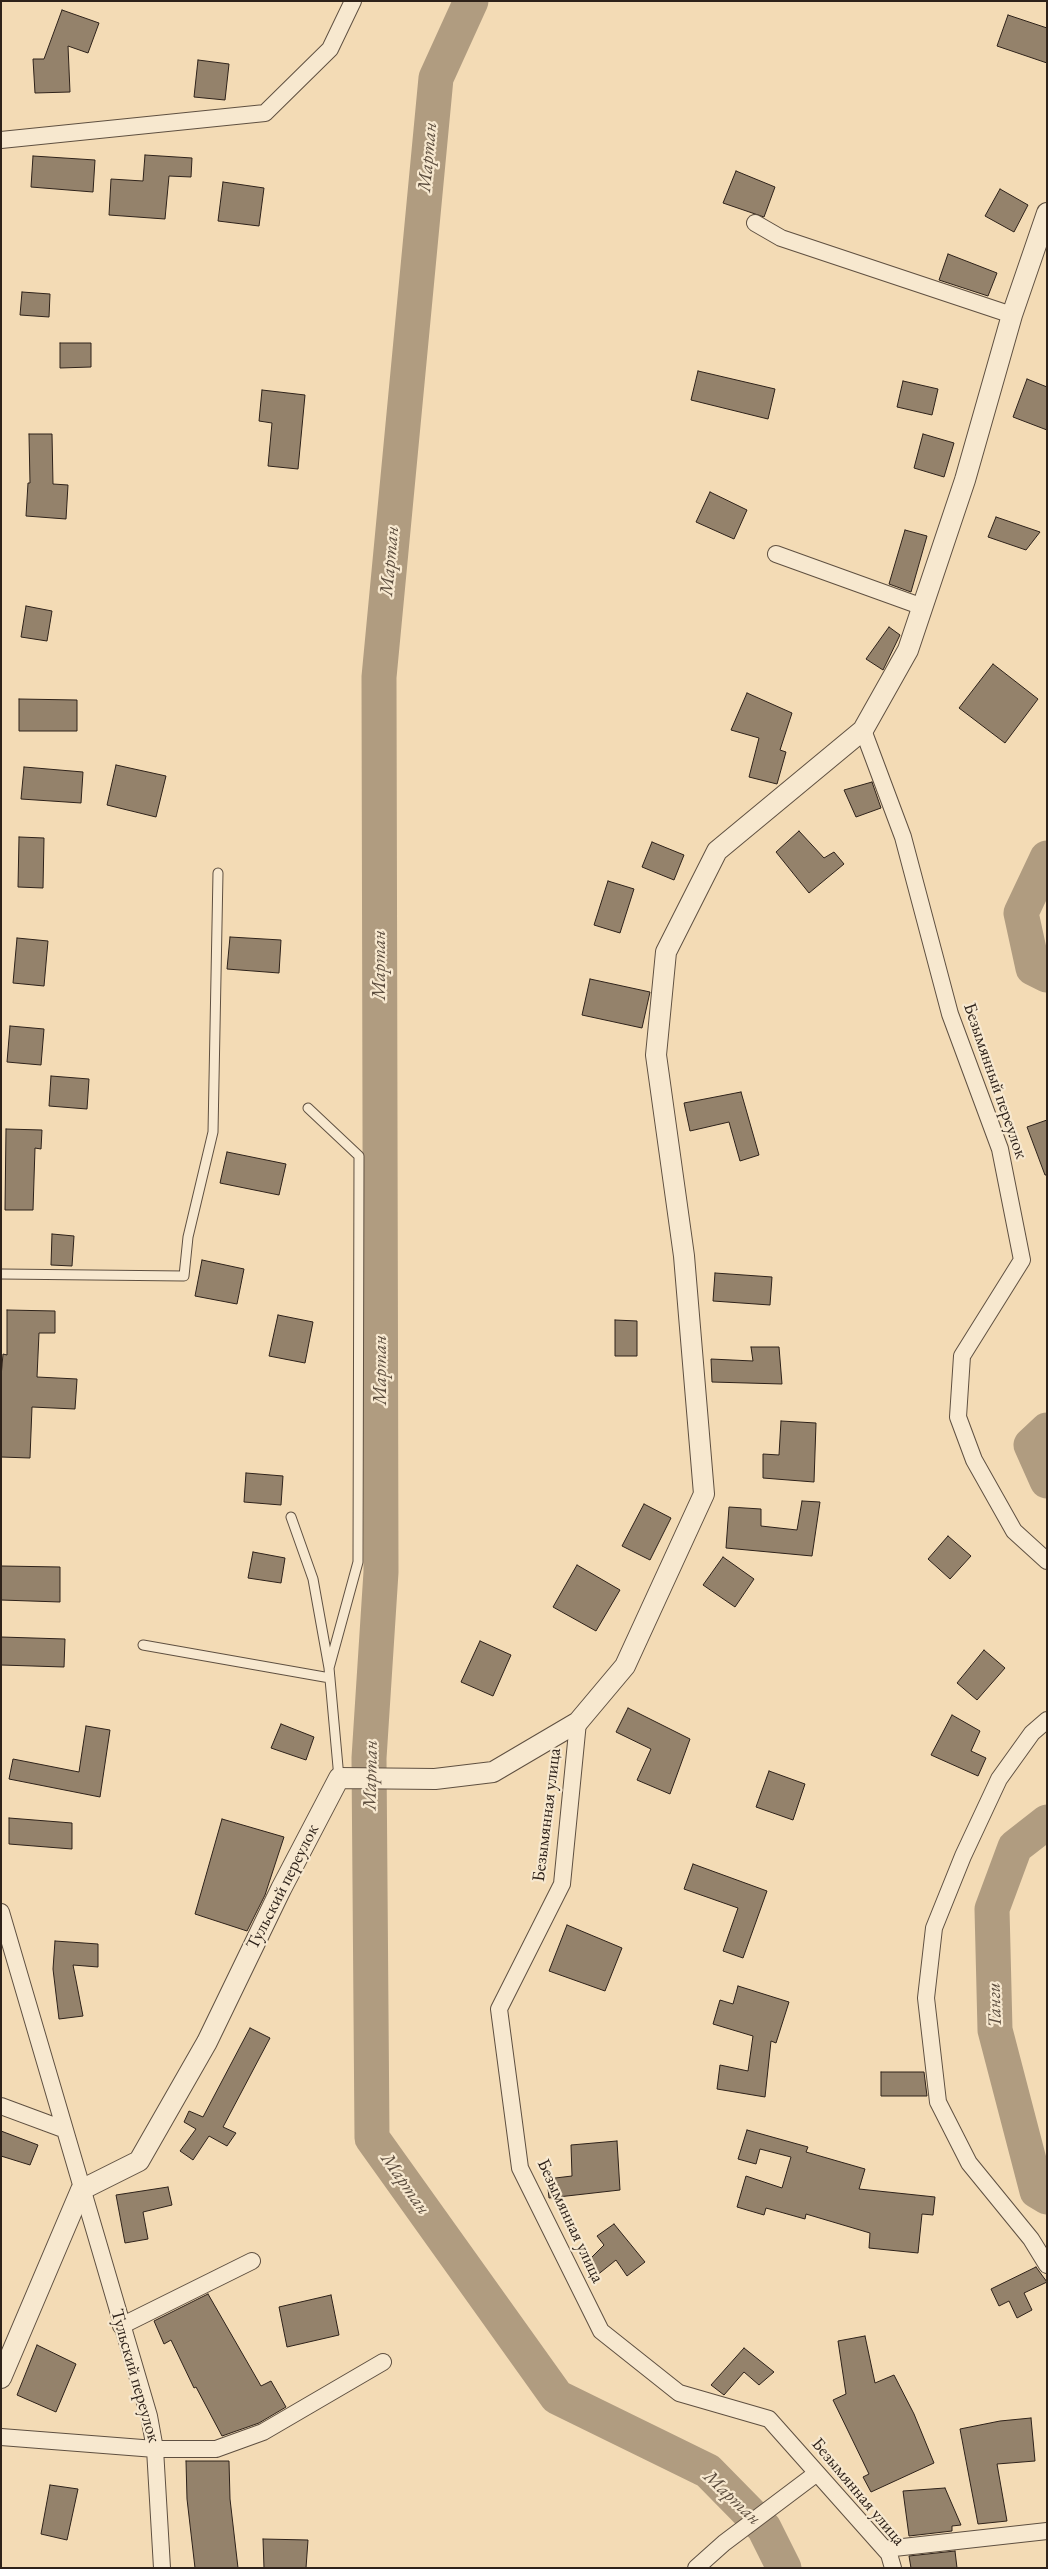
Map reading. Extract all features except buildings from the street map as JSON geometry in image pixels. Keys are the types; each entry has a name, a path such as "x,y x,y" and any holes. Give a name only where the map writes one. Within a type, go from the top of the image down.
{"street":[{"path":"1,140 264,113 330,49 353,1"},
{"path":"339,1778 435,1779 493,1772 578,1722 625,1666 704,1494 684,1256 656,1055 666,952 717,850 863,730 908,650 965,480 1012,315 1047,213"},
{"path":"755,223 781,238 1012,315"},
{"path":"776,554 923,607"},
{"name":"Безымянный переулок","path":"863,730 904,836 950,1014 1000,1149 1022,1260 962,1356 958,1417 974,1460 1014,1531 1047,1561"},
{"path":"1047,1720 1032,1733 999,1779 963,1856 934,1928 926,1998 938,2102 969,2163 1031,2239 1047,2265"},
{"name":"Безымянная улица","path":"578,1722 562,1884 499,2009 520,2168 600,2331 679,2393 769,2418 885,2549 889,2554 893,2568"},
{"name":"Тульский переулок","path":"81,2190 139,2161 207,2042 281,1889 339,1778"},
{"name":"Тульский переулок","path":"1,1912 63,2129 149,2416 156,2449 162,2568"},
{"path":"1,2106 63,2129"},
{"path":"1,2378 81,2190"},
{"path":"121,2326 252,2261"},
{"path":"1,2437 156,2449 216,2449 263,2432 383,2362"},
{"path":"696,2568 724,2543 817,2472"},
{"path":"885,2549 1047,2531"}],"lane":[{"path":"1,1274 184,1276 188,1236 213,1132 218,873"},
{"path":"308,1108 359,1156 358,1562 329,1673"},
{"path":"292,1517 313,1579 329,1673 339,1778"},
{"path":"143,1645 329,1673"}],"waterway":[{"name":"Мартан","path":"471,1 436,78 379,677 381,1572 369,1758 372,2138 557,2397 708,2471 764,2528 784,2568"},
{"name":"Танги","path":"1047,858 1021,913 1033,968 1047,975"},
{"name":"Танги","path":"1047,1430 1031,1445 1047,1481"},
{"name":"Танги","path":"1047,1822 1015,1847 992,1909 995,2030 1037,2191 1047,2197"}]}
